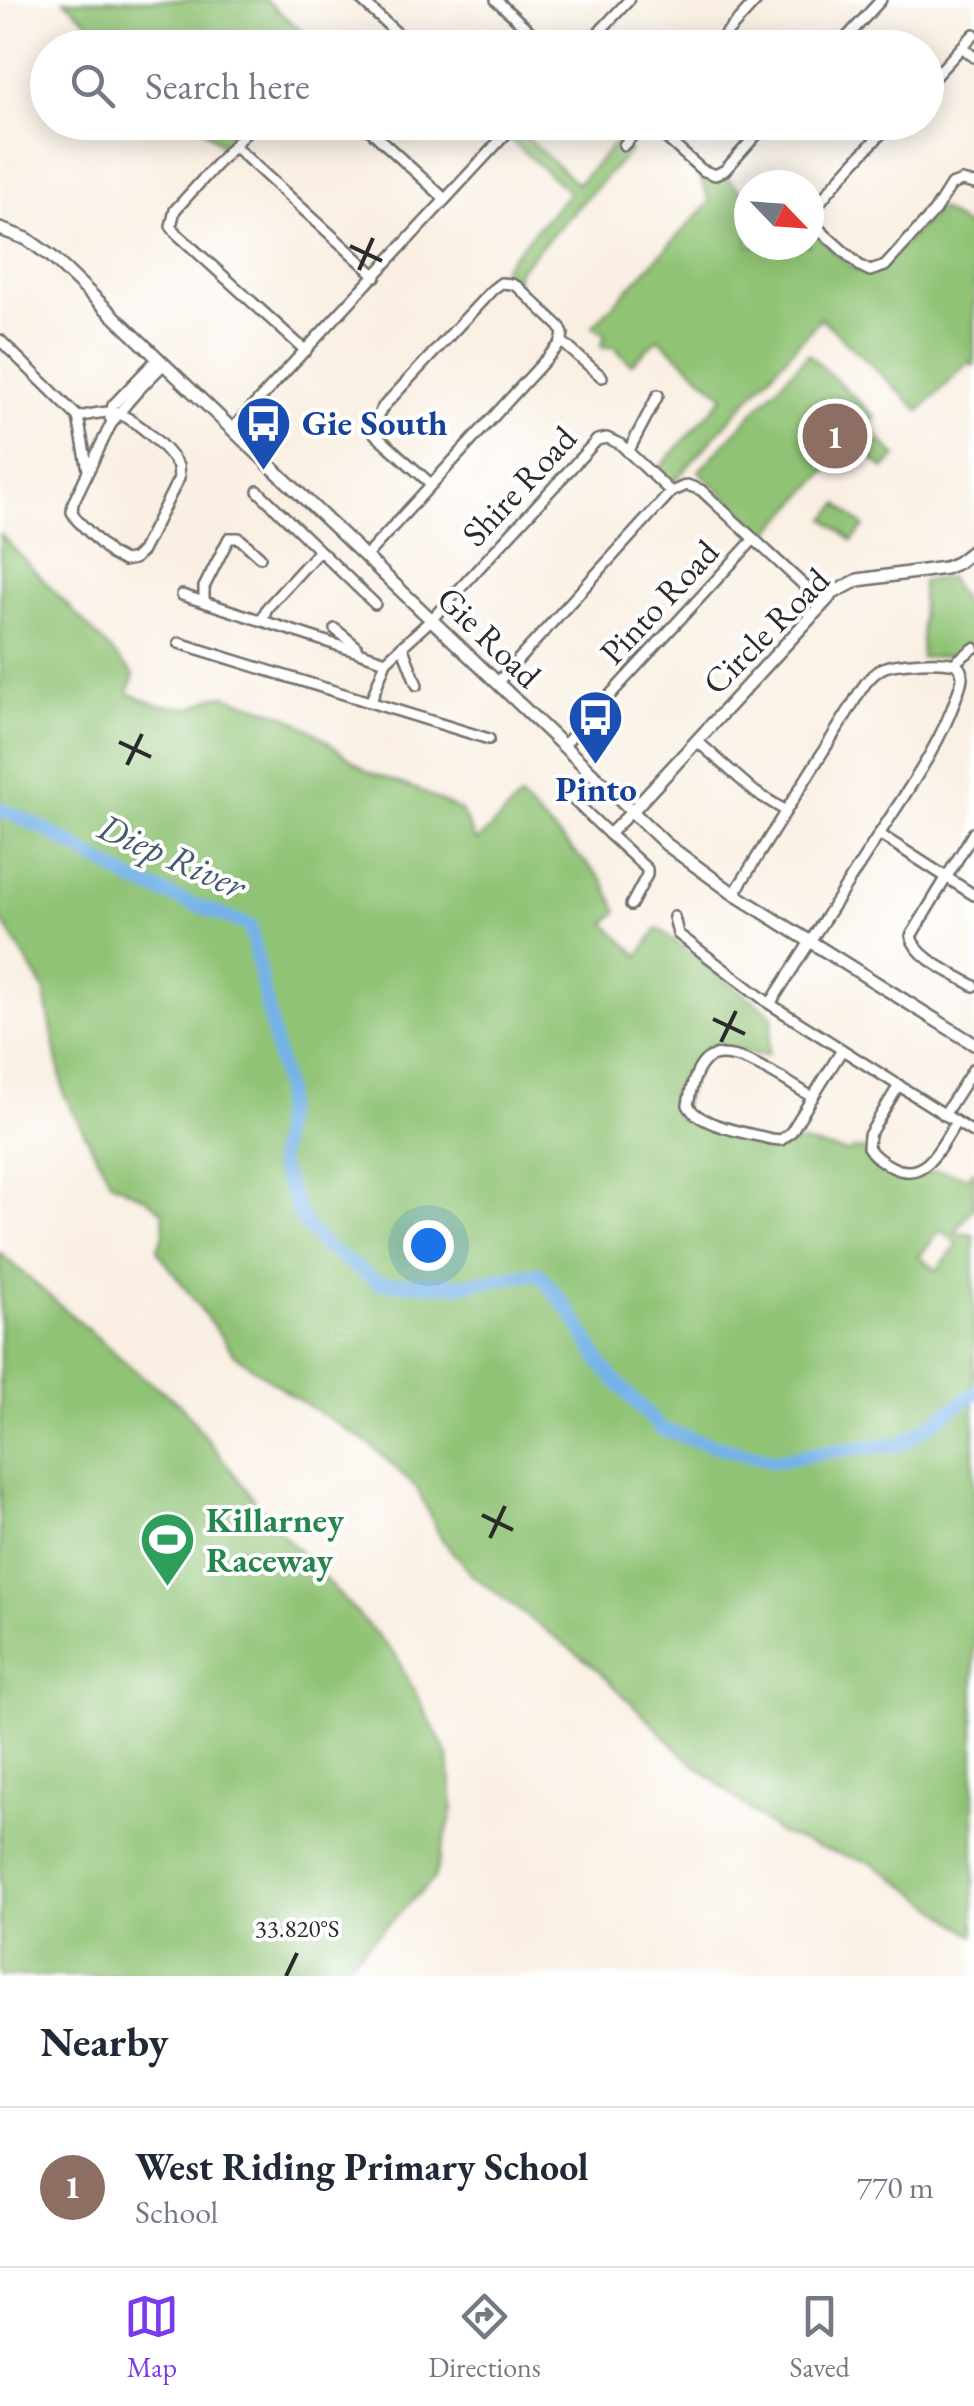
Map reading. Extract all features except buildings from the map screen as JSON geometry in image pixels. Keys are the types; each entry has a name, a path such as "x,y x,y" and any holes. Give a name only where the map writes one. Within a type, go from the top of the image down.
{"street":[{"path":"361,0 394,30"},
{"path":"496,0 528,30"},
{"path":"601,30 629,0"},
{"path":"730,30 757,0"},
{"path":"854,30 881,0"},
{"path":"944,66 974,34"},
{"path":"962,47 974,57"},
{"path":"240,140 175,210 172,226 306,351"},
{"path":"381,140 445,199"},
{"path":"232,429 500,140"},
{"path":"624,145 629,140"},
{"path":"667,140 702,170 715,175 725,170 752,140"},
{"path":"876,140 821,200 814,216 820,230 870,271 884,266 934,212 951,184 974,184"},
{"path":"234,146 376,276"},
{"name":"Gie Road","path":"0,229 27,239 52,257 676,853 734,894 974,1044"},
{"path":"366,557 557,350 562,330 515,285 501,283 492,290 383,408 373,424 375,434 431,484"},
{"path":"0,340 78,417 89,472"},
{"path":"561,341 602,377"},
{"path":"78,417 114,413 144,430 176,460 179,478 142,551 134,559 124,561 111,554 74,516 73,503 114,413 160,362"},
{"path":"658,395 628,452 672,492"},
{"name":"Shire Road","path":"386,660 431,620 597,440 607,438 628,452"},
{"path":"497,684 672,492 687,485 701,490 824,603"},
{"path":"258,491 375,604"},
{"path":"204,602 204,586 229,538 239,538 260,557"},
{"name":"Pinto Road","path":"563,746 754,539"},
{"name":"Circle Road","path":"632,812 838,590 858,580 945,568 974,550"},
{"path":"262,620 267,608 320,551"},
{"path":"182,595 386,660 372,701"},
{"path":"335,629 362,651"},
{"path":"179,643 489,739"},
{"path":"402,646 417,685"},
{"path":"734,894 875,673 890,666 954,663 974,648"},
{"path":"770,1004 918,775 951,713 962,675 954,663"},
{"path":"697,740 755,792 786,811"},
{"path":"562,789 646,869 647,875 631,905"},
{"path":"609,834 632,812"},
{"path":"974,832 913,930 912,942 923,956 974,986"},
{"path":"879,834 974,895"},
{"path":"674,917 678,934 770,1004 974,1133"},
{"path":"812,1097 748,1059 718,1056 707,1059 700,1068 688,1105 692,1114 704,1120 778,1140 787,1137 842,1050"},
{"path":"944,1115 974,1068"},
{"path":"898,1085 869,1135 868,1147 876,1157 896,1169 918,1170 932,1160 956,1122"}],"green space":[{"path":"64,0 266,0 300,30 97,30"},
{"path":"216,140 233,140 225,148"},
{"path":"510,140 529,140 577,184 618,140 630,151 518,271 516,281 510,279 502,268 569,192"},
{"path":"723,174 734,185 734,260 824,260 824,242 855,270 874,273 940,209 974,232 974,366 969,362 920,411 821,318 672,484 657,471 724,396 658,338 631,364 614,347 601,347 605,334 592,327 710,202 701,180"},
{"path":"808,354 876,417 767,535 699,471"},
{"path":"871,432 897,456 884,469 858,446"},
{"path":"839,504 864,527 852,541 826,519"},
{"path":"0,534 134,675 128,693 158,705 192,708 215,696 226,696 285,715 368,772 461,811 478,841 520,798 603,880 618,911 606,924 639,956 658,928 773,1015 768,1055 702,1052 678,1118 780,1149 791,1140 849,1153 862,1149 884,1168 905,1177 939,1171 968,1177 974,1170 974,1206 955,1233 974,1235 974,1936 870,1862 778,1833 686,1757 596,1668 472,1575 441,1538 416,1487 371,1445 234,1354 157,1250 164,1234 163,1212 145,1198 111,1182 64,1095 44,989 0,917","holes":["941,1230 958,1244 937,1270 919,1257"]},
{"path":"948,577 974,619 974,642 956,655 921,658 922,581"},
{"name":"Killarney Raceway","path":"0,1253 138,1373 180,1404 274,1525 395,1654 449,1757 453,1809 434,1879 335,1976 0,1976"}],"waterway":[{"name":"Diep River","path":"0,809 45,829 133,881 250,926 285,1091 278,1163 302,1220 323,1245 379,1283 458,1285 539,1273 572,1314 603,1367 661,1429 775,1461 902,1444 974,1394"}],"place":[{"name":"West Riding Primary School","path":"835,436"},
{"name":"Gie South","path":"263,472"},
{"name":"Pinto","path":"596,767"},
{"name":"Killarney Raceway","path":"167,1589"}]}
